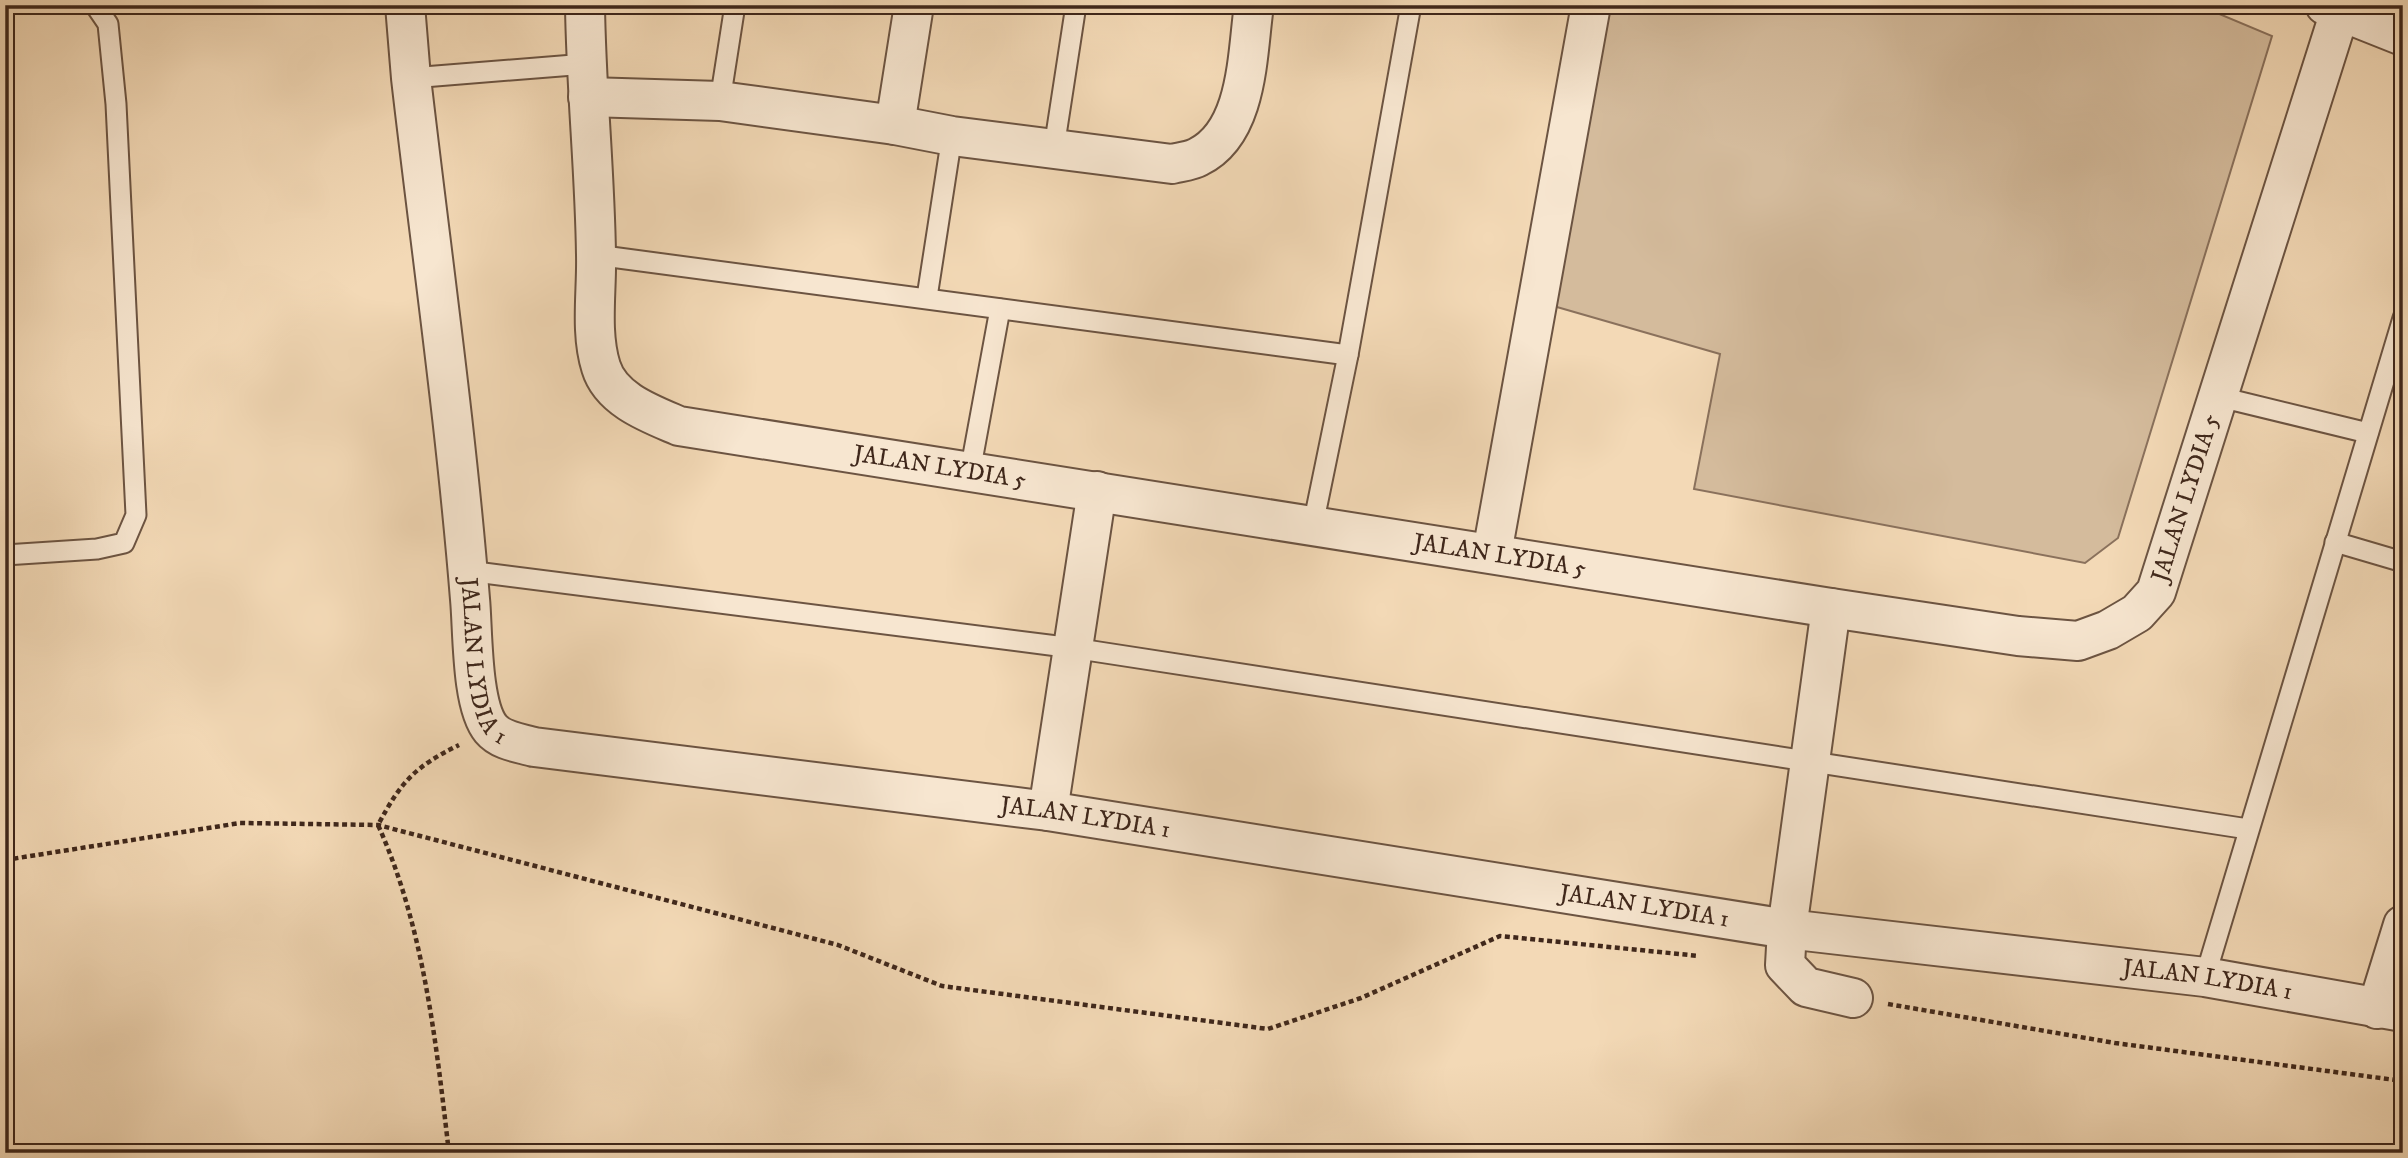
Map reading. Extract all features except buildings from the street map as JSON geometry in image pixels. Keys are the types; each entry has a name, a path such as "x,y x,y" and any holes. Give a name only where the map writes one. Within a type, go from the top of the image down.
{"street":[{"name":"JALAN LYDIA 1","path":"405,5 478,683 482,709 491,729 507,740 534,747 1048,811 1787,929 2205,977 2390,1010"},
{"name":"JALAN LYDIA 5","path":"585,5 596,255 595,321 601,367 620,394 643,410 680,426 1830,608 2078,641 2108,630 2137,612 2156,592 2220,397 2336,7"},
{"path":"895,125 914,5"},
{"path":"587,81 895,125 952,136 1172,164 1199,157 1217,142 1235,117 1254,5"},
{"path":"1492,553 1591,5"},
{"path":"2336,7 2403,36"},
{"path":"1048,811 1097,491"},
{"path":"1830,608 1787,929 1786,965 1806,987 1853,998"},
{"path":"2390,1010 2403,925"}],"lane":[{"path":"5,555 97,549 124,543 136,515 116,104 108,24 95,5"},
{"path":"720,101 735,5"},
{"path":"1054,148 1076,5"},
{"path":"1313,525 1348,355 1411,5"},
{"path":"411,78 587,81"},
{"path":"927,297 952,136"},
{"path":"596,255 1348,355"},
{"path":"970,472 1000,309"},
{"path":"2205,977 2403,318"},
{"path":"2220,397 2368,433"},
{"path":"2335,542 2403,562"},
{"path":"468,571 1073,648 1810,764 2248,829"}],"path":[{"path":"378,825 398,787 433,758 491,729"},
{"path":"5,860 240,823 378,825 838,945 942,986 1268,1029 1361,998 1500,936 1704,957"},
{"path":"378,825 398,871 416,930 449,1153"},
{"path":"1853,998 2115,1043 2403,1080"}],"shaded area":[{"path":"1592,5 2198,5 2272,36 2118,538 2085,563 1694,489 1720,354 1543,303"}]}
